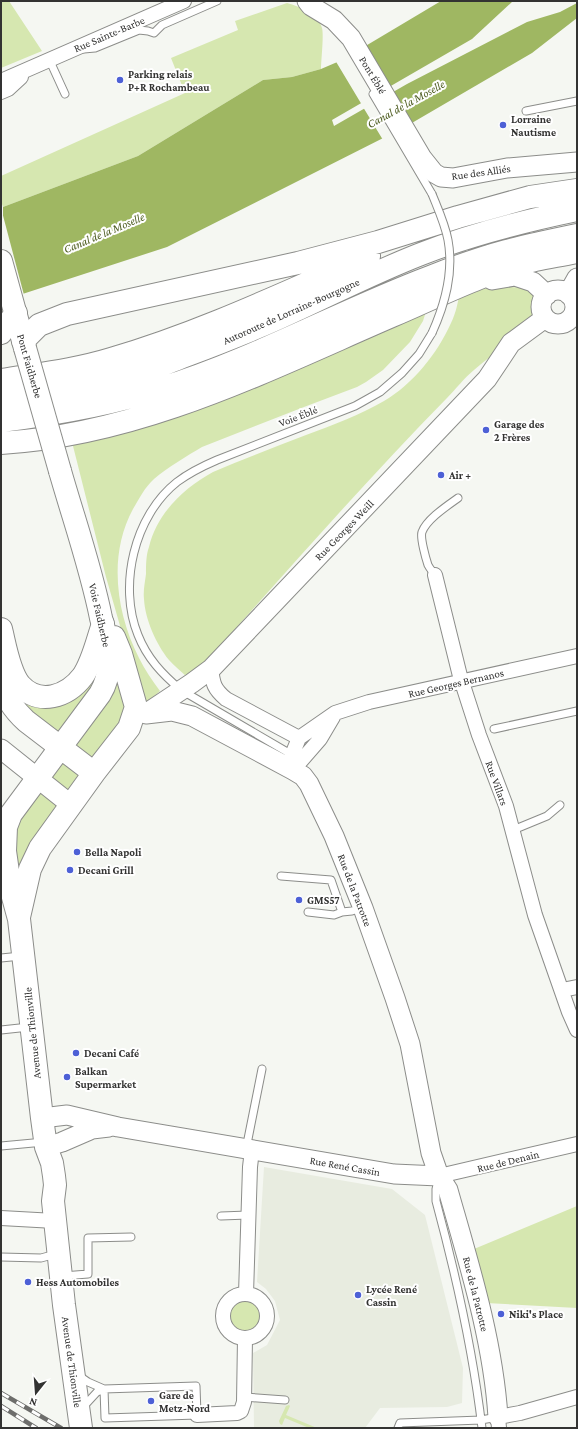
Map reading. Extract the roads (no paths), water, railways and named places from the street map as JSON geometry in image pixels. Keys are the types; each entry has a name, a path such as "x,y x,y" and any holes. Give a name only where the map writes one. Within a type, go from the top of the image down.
{"main road":[{"path":"24,344 39,325 67,314 298,263 378,242 458,217 530,197 577,190"},
{"name":"Autoroute de Lorraine-Bourgogne","path":"1,400 79,388 146,370 214,345 279,318 420,254 470,236 526,220 577,210"},
{"path":"1,380 54,372 109,360 173,339 245,310 458,217"},
{"name":"Autoroute de Lorraine-Bourgogne","path":"1,421 65,412 120,401 163,388 220,367 431,276 505,251 577,235"},
{"path":"5,444 82,433 125,422 169,408 233,384 469,283 534,260 577,252"},
{"name":"Pont Faidherbe","path":"1,261 60,471"},
{"path":"1,333 16,313"},
{"name":"Voie Faidherbe","path":"19,919 5,887 6,827 11,814 100,694 105,686 108,675 107,641 95,589 60,471"},
{"path":"19,919 30,869 40,848 70,804 129,728 136,707 121,654 95,589"},
{"path":"1,629 14,675 20,684 29,692 38,697 48,698 59,695 71,688 83,676 92,658 103,624"},
{"path":"1,684 7,700 16,712 60,748 94,773"},
{"name":"Avenue de Thionville","path":"19,919 42,1118 46,1144 52,1163 55,1185 54,1211 64,1306 80,1418"}],"street":[{"name":"Rue Sainte-Barbe","path":"1,81 184,1"},
{"path":"308,1 311,6 322,8"},
{"name":"Pont Éblé","path":"322,8 334,20 346,38 403,135"},
{"name":"Rue Sainte-Barbe","path":"1,92 8,89 33,66"},
{"name":"Rue des Alliés","path":"403,135 434,173 441,177 453,178 507,168 577,162"},
{"path":"469,283 514,276 533,282 547,296"},
{"path":"573,286 575,306 574,322 555,324 545,318 542,309 544,299 555,291 560,291 573,286"},
{"name":"Rue Georges Weill","path":"129,728 146,714 211,669 487,379 511,343 545,318"},
{"name":"Rue Villars","path":"435,576 462,682 479,735 506,806 535,915 569,1012 577,1030"},
{"name":"Rue Georges Bernanos","path":"299,738 335,713 353,706 577,656"},
{"path":"211,669 213,684 218,692 226,699 299,738 298,764"},
{"name":"Rue de la Patrotte","path":"146,714 172,711 192,716 298,764 303,776 309,784 334,836 363,908 410,1044 431,1153 439,1176 448,1190 478,1301 496,1388 493,1422"},
{"path":"298,764 320,739 335,713"},
{"path":"1,749 70,804"},
{"path":"562,990 577,987"},
{"name":"Rue René Cassin","path":"42,1118 67,1115 249,1150 402,1175 439,1176"},
{"name":"Rue René Cassin","path":"46,1144 62,1142 92,1129 118,1126"},
{"name":"Rue de Denain","path":"439,1176 577,1144"},
{"path":"246,1294 250,1167 249,1150"},
{"path":"1,1218 54,1211"},
{"path":"246,1294 260,1300 265,1307 267,1315 266,1324 262,1331 255,1336 245,1338 238,1337 231,1333 226,1325 224,1317 225,1309 229,1302 235,1297 246,1294"},
{"path":"197,1415 238,1413 241,1411 243,1402 245,1338"},
{"path":"493,1422 577,1397"}],"lane":[{"path":"157,31 162,24 217,1"},
{"path":"155,14 159,22 157,31"},
{"path":"67,52 95,48 139,30 157,31"},
{"path":"49,59 65,94"},
{"name":"Pont Éblé","path":"368,85 403,135"},
{"path":"526,111 577,101"},
{"name":"Voie Éblé","path":"181,690 166,678 146,652 138,635 132,615 129,593 132,559 137,540 152,511 162,496 176,482 196,470 217,460 355,406 380,392 402,374 419,354 432,333 444,302 448,281 450,261 448,240 432,194 403,135"},
{"path":"435,576 428,565 422,532 427,524 441,510 458,498"},
{"name":"Rue de la Patrotte","path":"181,690 298,764 329,811 356,873 405,1004"},
{"path":"494,728 577,711"},
{"path":"513,830 547,816 560,805"},
{"path":"282,876 331,880 342,912"},
{"path":"308,912 334,916 342,912 363,908"},
{"path":"1,958 23,956"},
{"path":"1,1030 31,1026"},
{"path":"249,1150 262,1070"},
{"name":"Rue de la Patrotte","path":"426,1089 438,1152 439,1176"},
{"path":"1,1146 46,1144"},
{"path":"221,1216 248,1215"},
{"path":"61,1276 88,1274 88,1238 131,1237"},
{"path":"1,1257 41,1258 59,1254"},
{"path":"74,1373 88,1382 104,1389"},
{"path":"80,1418 85,1405 97,1392 104,1389 196,1386 197,1415 105,1418 104,1389"},
{"path":"243,1402 285,1400"},
{"path":"398,1428 400,1423 493,1422"},
{"path":"482,1428 493,1422"}],"water":[{"name":"Canal de la Moselle","path":"441,1 513,1 472,39 332,120 334,126 407,84 527,22 560,12 577,3 577,18 532,53 405,127 167,247 1,301 1,216 3,215 3,207 138,156 263,80 292,77 321,69 342,60"}],"railway":[{"path":"1,1393 61,1428"},
{"path":"1,1406 36,1428"}],"place":[{"name":"Parking relais P+R Rochambeau","path":"120,80"},
{"name":"Lorraine Nautisme","path":"503,125"},
{"name":"Garage des 2 Frères","path":"486,430"},
{"name":"Air +","path":"441,475"},
{"name":"Bella Napoli","path":"77,852"},
{"name":"Decani Grill","path":"70,870"},
{"name":"GMS57","path":"299,900"},
{"name":"Decani Café","path":"76,1053"},
{"name":"Balkan Supermarket","path":"67,1077"},
{"name":"Hess Automobiles","path":"28,1282"},
{"name":"Lycée René Cassin","path":"358,1295"},
{"name":"Niki's Place","path":"501,1314"},
{"name":"Gare de Metz-Nord","path":"151,1401"}]}
